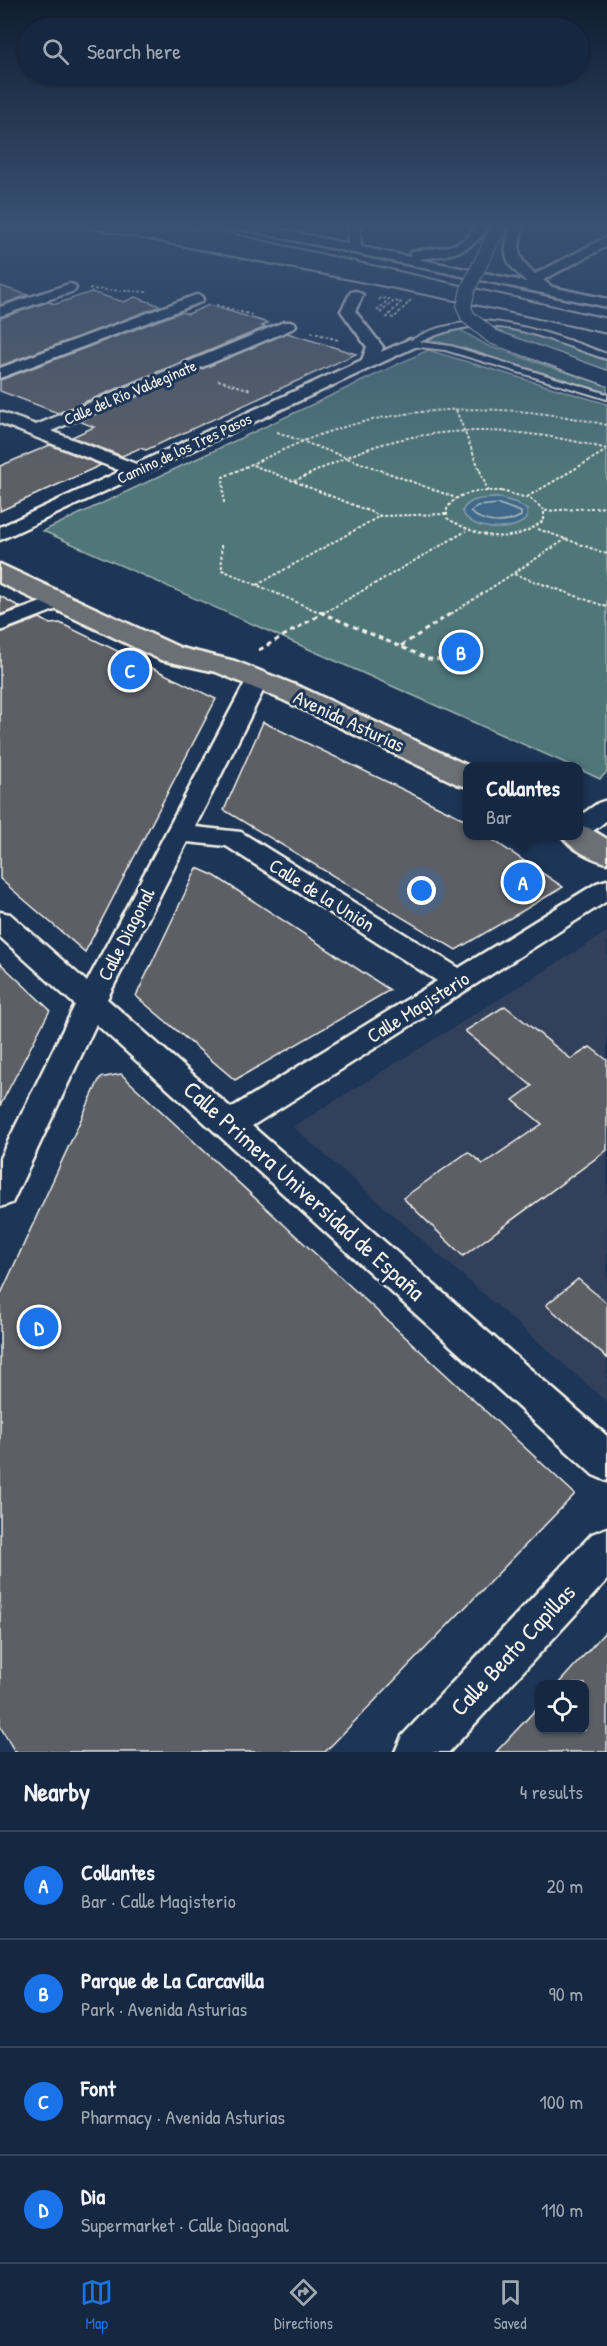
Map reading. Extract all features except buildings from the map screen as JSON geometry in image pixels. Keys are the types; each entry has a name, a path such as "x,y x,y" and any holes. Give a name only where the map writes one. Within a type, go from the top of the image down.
{"main road":[{"name":"Avenida Asturias","path":"0,556 31,566 191,640 230,667"},
{"name":"Avenida Asturias","path":"0,571 7,577 58,602 174,655 230,667 398,743 463,776"},
{"path":"583,838 607,853"}],"street":[{"path":"0,312 18,306"},
{"path":"0,373 178,306"},
{"path":"351,306 348,311 375,347 369,363"},
{"path":"463,306 467,316 477,327 494,337 607,378"},
{"name":"Calle del Río Valdeginate","path":"37,431 289,325"},
{"name":"Camino de los Tres Pasos","path":"0,534 410,344"},
{"path":"0,417 135,470"},
{"path":"0,625 58,602"},
{"name":"Calle Diagonal","path":"0,1193 91,1002 258,679"},
{"path":"583,827 607,808"},
{"name":"Calle de la Unión","path":"177,833 232,838 459,981"},
{"name":"Calle Magisterio","path":"229,1125 607,889"},
{"name":"Calle Primera Universidad de España","path":"0,921 607,1462"},
{"name":"Calle Beato Capillas","path":"418,1752 607,1549"}],"lane":[{"path":"410,344 430,333 449,327 497,323 518,325 540,331 607,357"},
{"path":"410,344 448,348 607,397"}],"path":[{"path":"382,306 375,312 381,313 389,306"},
{"path":"397,306 387,317 394,318 405,306"},
{"path":"185,369 286,401"},
{"path":"224,503 224,477 303,442 368,421 456,410 530,412 607,425"},
{"path":"456,410 488,491"},
{"path":"244,420 456,498"},
{"path":"294,481 345,458 398,440 465,432 536,434 586,443 607,450"},
{"path":"527,497 607,450"},
{"path":"252,465 381,516 446,514"},
{"path":"488,491 527,497 538,503 545,510 547,517 537,529 512,536 466,531 455,525 446,514 448,504 456,498 488,491"},
{"path":"545,510 607,507"},
{"path":"257,585 381,516"},
{"path":"537,529 607,554"},
{"path":"230,667 466,531"},
{"path":"400,647 566,539"},
{"path":"221,545 222,570 429,659 471,662"},
{"path":"513,574 607,607"}],"shaded area":[{"path":"607,932 607,1402 293,1127"}],"green space":[{"path":"492,327 520,329 607,361 607,372 501,333"},
{"path":"459,329 488,346 607,386 607,393 437,341 422,340"},
{"path":"428,350 607,404 607,772 600,779 583,771 583,762 563,762 43,531"}],"water":[{"path":"484,498 500,498 517,503 527,510 527,518 513,526 493,528 474,523 462,511 465,506 474,501"}],"railway":[{"path":"478,306 607,334"},
{"path":"553,306 607,318"}],"place":[{"name":"Parque de La Carcavilla","path":"461,652"},
{"name":"Font","path":"130,670"},
{"name":"Collantes","path":"523,882"},
{"name":"Dia","path":"39,1327"}]}
